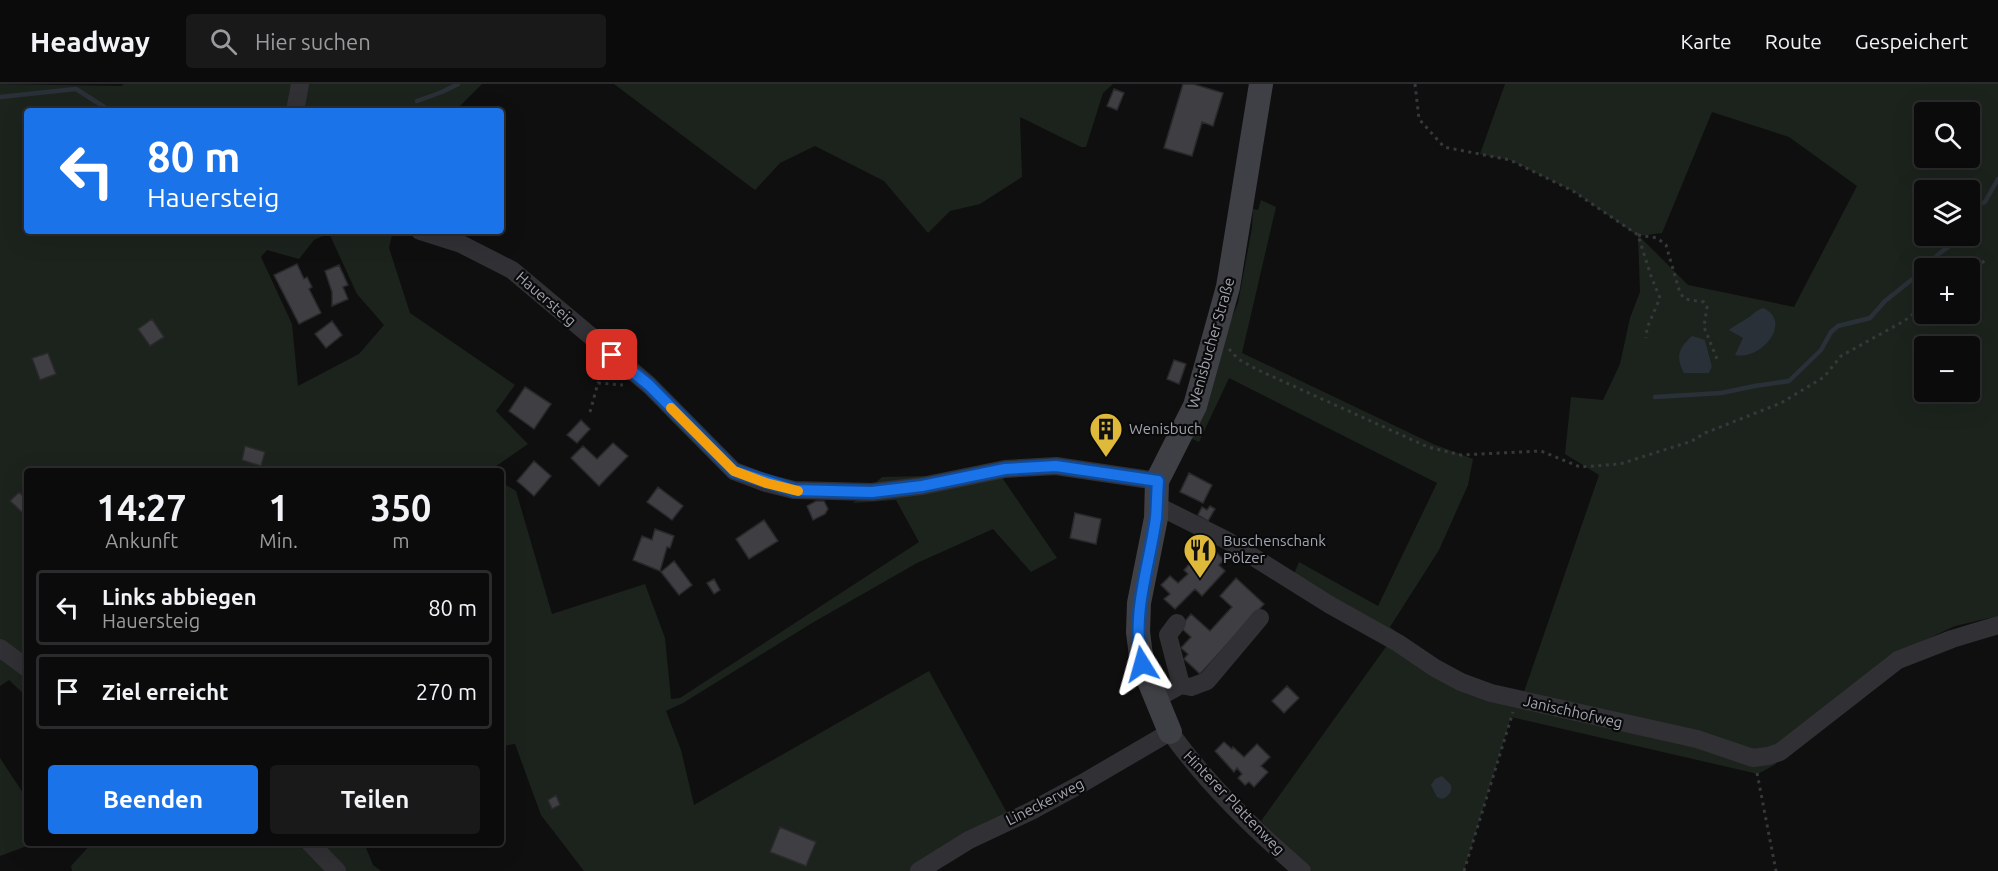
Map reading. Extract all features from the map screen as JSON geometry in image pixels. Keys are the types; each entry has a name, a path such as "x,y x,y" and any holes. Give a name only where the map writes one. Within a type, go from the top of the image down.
{"street":[{"path":"296,108 300,84"},
{"name":"Wenisbucher Straße","path":"1170,732 1142,664 1138,632 1139,603 1156,506 1158,481 1195,406 1228,287 1261,84"},
{"name":"Hauersteig","path":"429,234 461,244 512,270 649,385 734,471 794,490 872,492 922,486 1005,469 1056,466 1158,481"},
{"name":"Janischhofweg","path":"1156,506 1228,541 1330,605 1461,682 1491,693 1697,739 1753,758"},
{"path":"1156,699 1181,685 1191,687 1207,681 1260,618"},
{"path":"1177,623 1168,635 1181,685"},
{"path":"1753,758 1780,752 1898,660 1923,648 1998,625"},
{"path":"0,648 24,666"},
{"name":"Lineckerweg","path":"920,871 969,840 1061,795 1170,732"},
{"name":"Hinterer Plattenweg","path":"1170,732 1183,750 1244,817 1302,871"},
{"path":"313,846 337,871"}],"path":[{"path":"1415,84 1419,119 1444,147 1510,160 1573,191 1638,235 1657,238 1666,245 1680,293 1685,299 1704,302 1707,307 1704,327 1717,359"},
{"path":"1638,235 1660,298 1647,328 1646,338"},
{"path":"1980,264 1987,259"},
{"path":"1216,330 1238,358 1258,370 1428,447 1461,455 1541,451 1580,467 1620,464 1642,458 1692,441 1706,432 1781,403 1824,377 1841,356 1914,314"},
{"path":"590,412 598,383 649,385"},
{"path":"1464,871 1516,699"},
{"path":"1753,758 1776,871"}],"shaded area":[{"path":"0,84 121,86 124,84 482,84 458,108 24,108 24,234 327,234 314,240 299,259 267,250 261,257 292,324 298,386 359,354 384,325 357,294 329,234 392,234 389,248 410,313 515,385 496,411 528,444 493,468 24,468 24,694 9,680 0,686"},
{"path":"614,84 1113,84 1103,93 1086,147 1081,147 1020,117 1022,177 980,204 950,211 928,233 884,181 815,146 780,163 755,190"},
{"path":"1505,84 1998,84 1998,616 1955,626 1888,657 1808,723 1770,750 1776,764 1758,774 1511,717 1464,871 1312,871 1261,821 1388,644 1291,581 1299,562 1378,606 1437,483 1229,378 1199,442 1190,438 1219,341 1238,303 1252,228 1253,209 1258,210 1261,200 1276,207 1242,353 1433,444 1473,459 1468,485 1439,550 1390,627 1462,679 1523,695 1599,475 1565,454 1571,397 1603,400 1620,364 1630,318 1640,292 1638,236 1573,191 1510,160 1480,154","holes":["1712,112 1789,137 1857,186 1794,307 1688,285 1639,236 1662,233","1705,340 1712,366 1684,373"]},
{"path":"1763,308 1772,314 1775,322 1770,339 1754,352 1735,355 1743,338 1729,330"},
{"path":"1692,336 1705,340 1712,366 1709,373 1684,373 1681,367 1679,357 1681,348"},
{"path":"992,463 1057,558 1031,572 993,529 917,563 666,711 681,750 694,805 929,671 1011,820 931,871 584,871 541,815 515,744 504,746 504,484 516,491 552,614 645,584 665,638 671,699 680,698 919,542 896,500 853,503 882,477 927,476"},
{"path":"0,758 24,794 24,846 27,846 0,856"},
{"path":"1442,776 1451,788 1450,794 1442,799 1437,797 1431,785 1435,779"},
{"path":"89,846 365,846 373,865 381,871 72,871 71,866"}],"building":[{"path":"1183,84 1193,84 1223,93 1213,126 1202,122 1192,156 1164,148"},
{"path":"1114,89 1124,93 1117,110 1107,106"},
{"path":"297,264 304,279 307,277 312,287 309,289 321,313 299,324 274,275"},
{"path":"339,265 348,285 343,287 348,299 332,306 332,292 325,271"},
{"path":"152,319 164,337 150,346 138,329"},
{"path":"332,321 342,335 326,348 315,334"},
{"path":"48,353 56,374 40,380 32,358"},
{"path":"1174,360 1186,364 1179,384 1167,379"},
{"path":"525,387 551,404 534,429 509,411"},
{"path":"581,420 590,429 577,443 567,435"},
{"path":"613,443 628,456 599,486 571,458 583,446 597,459"},
{"path":"245,446 265,452 261,466 242,460"},
{"path":"534,461 551,476 534,496 517,481"},
{"path":"1189,473 1212,485 1203,503 1180,492"},
{"path":"658,487 683,506 672,520 647,502"},
{"path":"19,492 24,497 24,514 10,501"},
{"path":"816,501 824,501 828,509 825,514 813,520 807,506"},
{"path":"1210,506 1215,509 1208,521 1198,515 1202,507 1207,510"},
{"path":"1075,513 1101,519 1096,544 1070,538"},
{"path":"764,520 778,541 749,559 736,539"},
{"path":"655,529 674,536 670,548 667,547 660,571 633,560 642,536 652,540"},
{"name":"Buschenschank Pölzer","path":"1214,550 1224,560 1219,565 1225,571 1202,596 1195,589 1175,609 1164,599 1170,594 1161,585 1170,576 1178,583 1188,574 1184,570 1201,551 1208,557"},
{"path":"674,561 692,585 679,595 661,572"},
{"path":"1236,578 1264,604 1200,674 1184,659 1188,654 1181,648 1191,637 1180,627 1191,614 1210,631 1232,607 1220,596"},
{"path":"714,579 720,590 714,594 707,583"},
{"path":"1287,686 1299,698 1284,713 1272,701"},
{"path":"1224,742 1244,757 1257,744 1270,757 1261,766 1268,772 1254,787 1249,782 1245,785 1238,778 1242,774 1237,768 1234,772 1215,751"},
{"path":"556,795 560,805 552,809 548,800"},
{"path":"780,827 816,842 806,866 770,852"}],"waterway":[{"path":"417,101 458,84"},
{"path":"0,97 76,89 106,108"},
{"path":"1980,204 1985,202 1998,179"},
{"path":"1936,258 1949,246"},
{"path":"1655,397 1721,393 1789,381 1821,350 1831,332 1838,326 1870,318 1885,301 1914,278"}],"slow traffic":[{"path":"671,408 734,471 766,483 798,491"}],"place":[{"name":"Wenisbuch","path":"1106,458"},
{"name":"Buschenschank Pölzer","path":"1200,579"}],"route":[{"path":"612,355 649,385 734,471 794,490 872,492 922,486 1005,469 1056,466 1158,481 1156,518 1139,603 1138,632 1142,664"}]}
